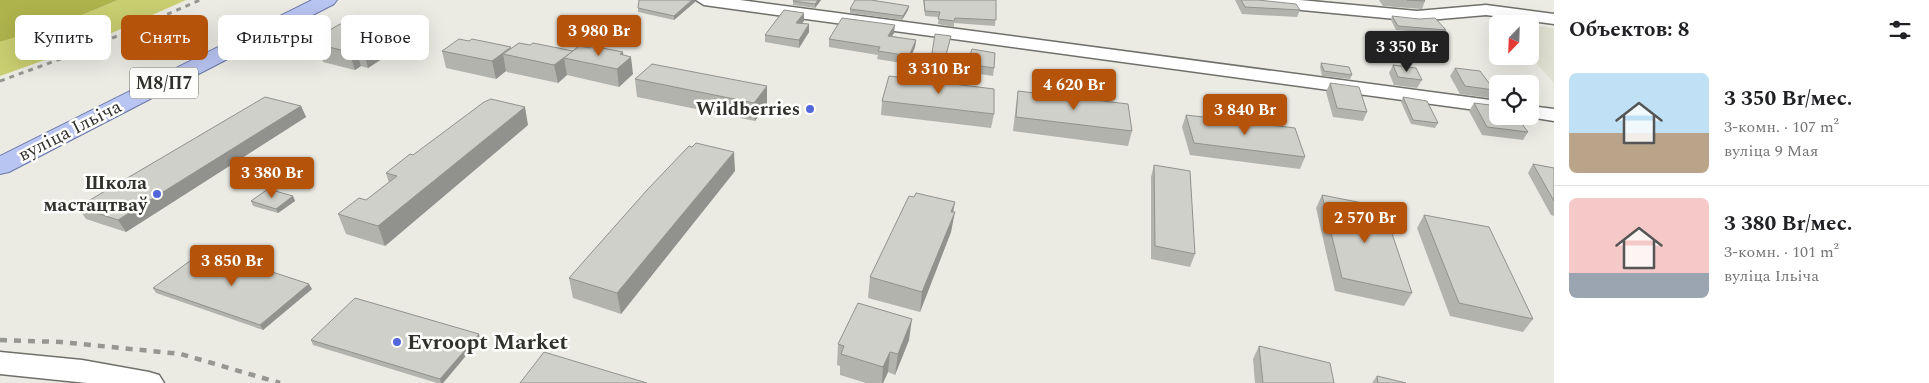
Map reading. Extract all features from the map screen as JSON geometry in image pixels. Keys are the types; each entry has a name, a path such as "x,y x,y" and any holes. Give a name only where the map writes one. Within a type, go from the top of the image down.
{"main road":[{"name":"вуліца Ільіча","path":"0,166 327,0"}],"street":[{"path":"704,0 1489,106"},
{"path":"1250,0 1417,16 1486,10 1554,19"},
{"path":"1539,113 1554,115"},
{"path":"0,363 82,371 149,383"}],"shaded area":[{"path":"0,0 118,0 82,15 15,15 15,37 0,42"},
{"path":"1539,26 1554,28 1554,83 1538,65"}],"green space":[{"path":"118,0 186,0 152,15 121,15 121,29 111,33 111,15 82,15"},
{"path":"15,37 15,60 45,60 0,76 0,42"}],"building":[{"path":"639,0 692,0 674,16 638,8"},
{"path":"794,0 818,0 815,4"},
{"path":"855,0 871,0 909,6 903,16 850,9"},
{"path":"924,0 996,0 996,20 955,18 954,21 938,19 940,12 925,11"},
{"path":"1241,0 1296,4 1300,10 1245,7"},
{"path":"784,10 804,13 796,23 809,24 799,40 765,35"},
{"path":"1392,16 1419,19 1435,18 1446,30 1398,26"},
{"path":"842,18 895,25 888,36 916,40 909,56 878,51 880,47 829,39"},
{"path":"341,24 341,50 331,48 331,29"},
{"path":"935,34 951,36 946,55 932,53"},
{"path":"459,39 469,41 472,39 511,47 492,61 442,51"},
{"path":"519,43 530,45 533,43 573,51 554,65 503,54"},
{"path":"579,46 590,48 592,46 623,52 620,54 631,57 617,69 564,58"},
{"path":"972,49 995,53 994,68 967,64"},
{"path":"1321,63 1349,67 1352,75 1324,71"},
{"path":"652,64 767,86 754,103 635,79"},
{"path":"1393,65 1416,68 1422,80 1398,77"},
{"path":"1455,68 1480,71 1489,83 1489,89 1465,86"},
{"path":"889,76 994,89 994,114 882,101"},
{"path":"1330,83 1359,87 1367,112 1337,108"},
{"path":"1018,91 1128,104 1132,131 1016,117"},
{"path":"265,97 301,106 118,220 78,207"},
{"path":"1403,97 1427,101 1438,123 1413,120"},
{"path":"491,99 525,107 378,226 338,214 359,198 366,200 397,176 386,173 410,154 413,155 484,102"},
{"path":"1474,103 1489,105 1489,125 1523,125 1528,132 1487,127"},
{"path":"1186,115 1295,128 1305,157 1194,143"},
{"path":"696,143 734,152 617,293 569,278 647,190 689,146 692,147"},
{"path":"1533,164 1554,168 1554,201"},
{"path":"1154,165 1190,171 1195,254 1155,246"},
{"path":"268,189 293,196 276,209 251,201"},
{"path":"916,193 955,202 951,212 955,212 922,292 870,277 909,196 914,197"},
{"path":"1322,195 1383,207 1412,293 1342,278"},
{"path":"1424,215 1489,227 1533,319 1459,303"},
{"path":"205,250 309,284 260,325 153,288"},
{"name":"Evroopt Market","path":"355,298 479,334 440,379 311,340"},
{"path":"858,303 912,319 898,354 890,352 883,367 841,354 844,346 838,344"},
{"path":"1259,346 1330,363 1334,383 1263,383"},
{"path":"544,352 647,383 520,383"},
{"path":"1377,376 1406,383 1378,383"}],"railway":[{"path":"0,81 85,50 200,0"},
{"path":"0,340 61,342 181,354 280,383"}],"place":[{"name":"Wildberries","path":"810,109"},
{"name":"Школа мастацтваў","path":"157,194"},
{"name":"Evroopt Market","path":"397,342"}]}
